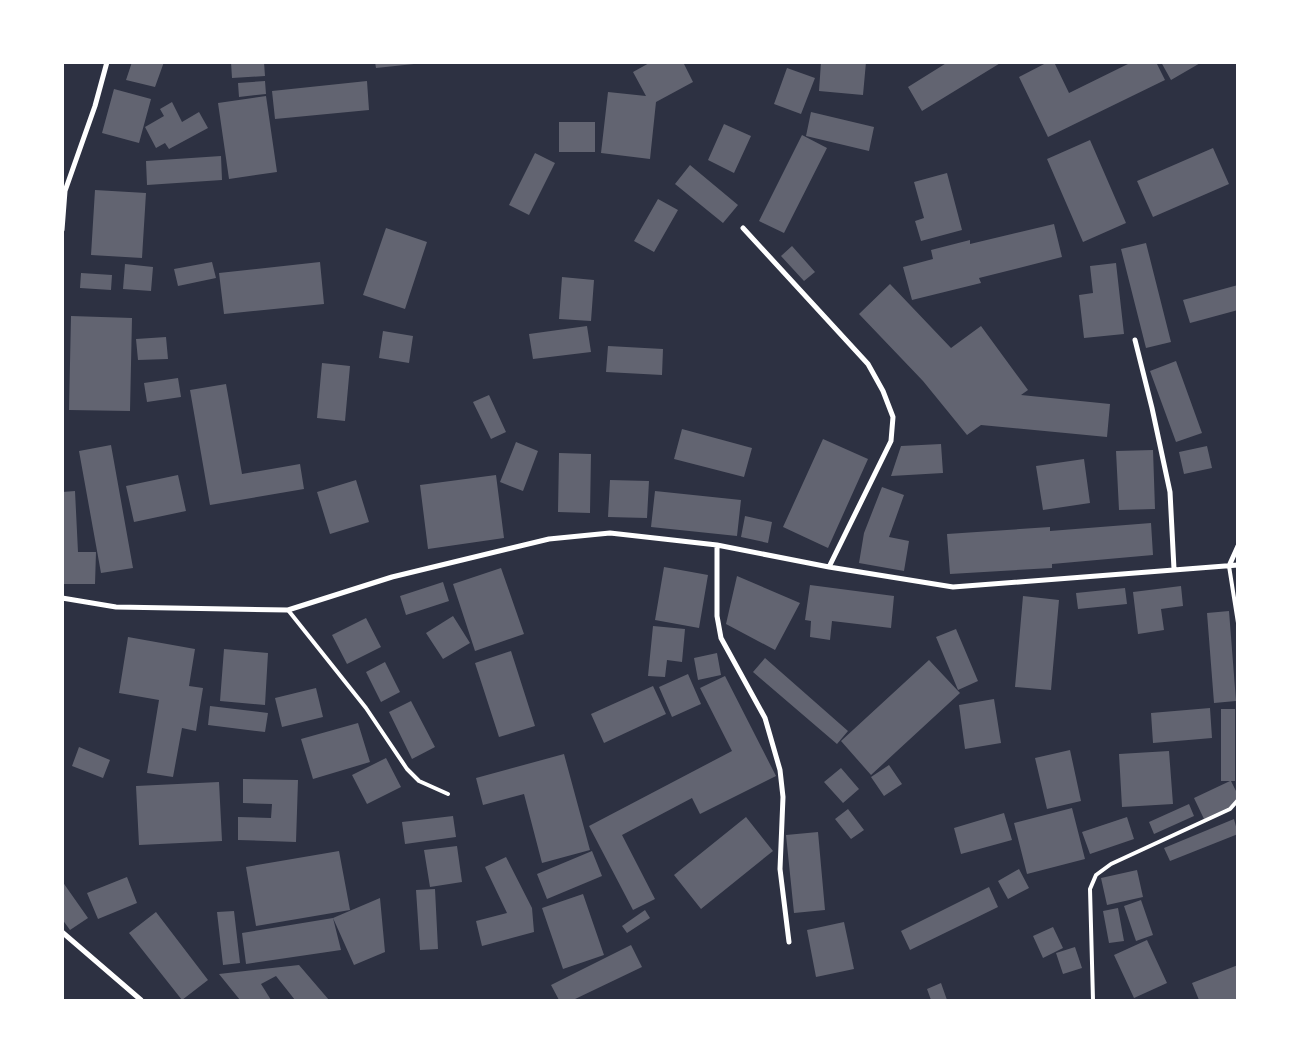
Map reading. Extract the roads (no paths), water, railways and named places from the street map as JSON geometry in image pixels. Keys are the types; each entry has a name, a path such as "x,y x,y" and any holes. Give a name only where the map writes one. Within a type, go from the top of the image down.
{"street":[{"path":"62,230 65,191 95,106 107,62"},
{"path":"743,228 868,364 883,391 893,417 891,440 829,567"},
{"path":"1135,340 1170,492 1174,569"},
{"path":"62,598 116,607 288,610 392,577 549,539 610,533 717,544 829,567 953,587 1238,565"},
{"path":"717,544 717,616 721,638 765,718 780,770 783,797 780,869 788,942"},
{"path":"1229,566 1238,546"},
{"path":"62,932 141,1000"}],"lane":[{"path":"1229,566 1238,623"},
{"path":"288,610 366,708 407,769 419,781 448,794"},
{"path":"1093,1000 1090,889 1096,875 1111,864 1230,808 1238,800"}]}
